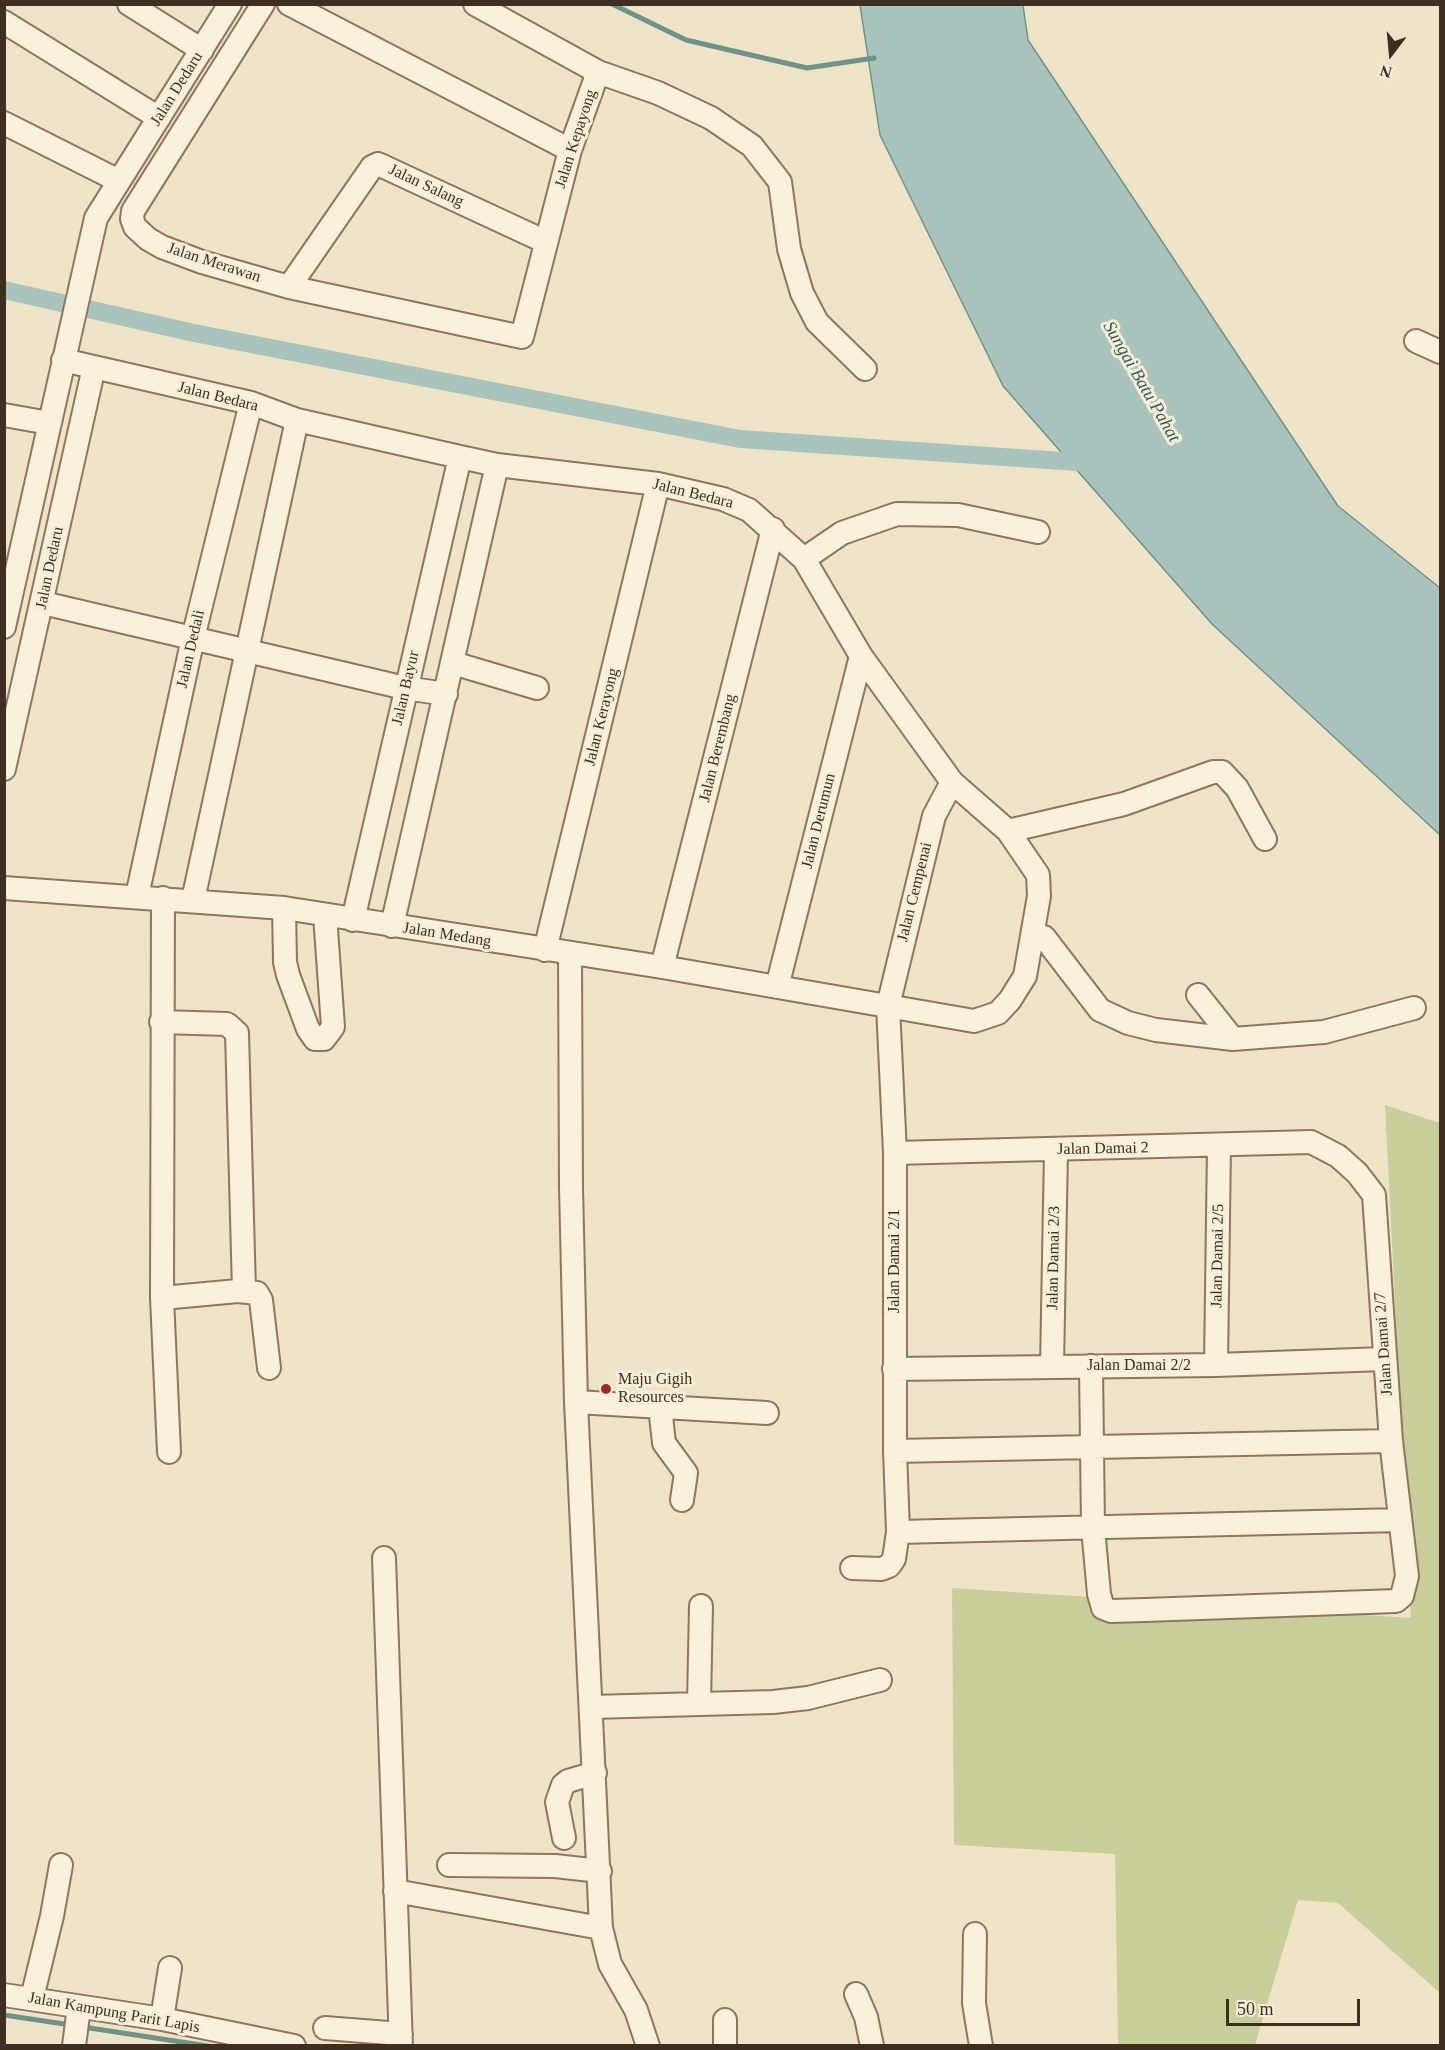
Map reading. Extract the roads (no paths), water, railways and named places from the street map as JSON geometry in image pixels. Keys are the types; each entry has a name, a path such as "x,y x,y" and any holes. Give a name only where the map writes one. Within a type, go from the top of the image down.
{"street":[{"path":"129,4 201,50"},
{"name":"Jalan Dedaru","path":"5,623 82,272 96,218 230,4"},
{"path":"96,218 132,219 133,211 263,4"},
{"path":"289,4 570,150"},
{"name":"Jalan Kepayong","path":"475,4 598,72 570,150 525,333 517,337"},
{"path":"4,22 159,118"},
{"path":"598,72 658,93 711,118 752,146 780,183 789,249 802,293 817,322 865,369"},
{"path":"4,123 119,181"},
{"name":"Jalan Salang","path":"289,287 372,167 378,165 546,242"},
{"name":"Jalan Merawan","path":"132,219 135,226 148,239 162,247 202,261 289,287 517,337"},
{"path":"1416,342 1440,352"},
{"name":"Jalan Bedara","path":"65,350 94,367 251,403 297,420 460,457 497,465 658,484 723,499 748,510 773,529 804,559 861,656 952,782 1008,831 1038,875 1039,896 1035,935 1025,976 1010,1000 998,1013 974,1021 888,1006"},
{"name":"Jalan Dedaru","path":"4,769 94,367"},
{"name":"Jalan Dedali","path":"137,896 193,638 251,403"},
{"path":"4,414 49,423"},
{"path":"193,900 297,420"},
{"name":"Jalan Bayur","path":"353,920 460,457"},
{"path":"393,926 497,465"},
{"name":"Jalan Kerayong","path":"545,950 658,484"},
{"path":"804,559 842,533 897,514 958,515 1038,532"},
{"name":"Jalan Berembang","path":"662,967 773,529"},
{"path":"43,603 405,687 446,694"},
{"name":"Jalan Derumun","path":"777,987 861,656"},
{"path":"453,663 537,688"},
{"path":"1008,831 1124,804 1213,772 1222,772 1237,788 1264,838"},
{"name":"Jalan Cempenai","path":"896,1153 888,1006 934,816 952,782"},
{"name":"Jalan Medang","path":"4,888 284,908 662,967 888,1006"},
{"path":"163,898 162,1298 169,1452"},
{"path":"284,908 285,962 288,975 308,1029 315,1039 324,1039 333,1027 325,915"},
{"path":"1035,935 1044,937 1100,1010 1128,1023 1156,1030 1233,1039 1324,1032 1414,1008"},
{"path":"570,954 576,1402 601,1928 610,1964 636,2010 648,2046"},
{"path":"1198,995 1233,1039"},
{"path":"161,1022 227,1024 237,1033 244,1291"},
{"name":"Jalan Damai 2","path":"896,1153 1311,1142"},
{"name":"Jalan Damai 2/7","path":"1093,1528 1099,1594 1103,1608 1111,1611 1396,1601 1405,1589 1407,1576 1391,1442 1374,1195 1357,1173 1338,1156 1311,1142"},
{"name":"Jalan Damai 2/5","path":"1216,1365 1219,1146"},
{"name":"Jalan Damai 2/3","path":"1052,1366 1056,1150"},
{"name":"Jalan Damai 2/1","path":"852,1568 881,1569 889,1566 894,1559 898,1532 894,1369 896,1153"},
{"path":"162,1298 244,1291 257,1293 261,1300 269,1368"},
{"name":"Jalan Damai 2/2","path":"894,1369 1216,1365 1384,1359"},
{"path":"1091,1366 1093,1528"},
{"path":"576,1402 767,1413"},
{"path":"660,1407 664,1443 686,1473 682,1500"},
{"path":"895,1451 1391,1442"},
{"path":"898,1532 1399,1520"},
{"path":"325,2028 401,2040 384,1558"},
{"path":"699,1703 701,1606"},
{"path":"592,1707 808,1698 880,1680"},
{"path":"564,1838 557,1802 563,1785 568,1780 595,1773"},
{"path":"32,1998 52,1916 61,1865"},
{"path":"449,1865 555,1866 600,1871"},
{"path":"395,1891 601,1928"},
{"path":"975,1934 974,2002 981,2046"},
{"path":"162,2019 170,1968"},
{"path":"856,1994 866,2017 872,2046"},
{"name":"Jalan Kampung Parit Lapis","path":"4,1995 32,1998 76,2027 162,2019 294,2046"},
{"path":"724,2020 725,2046"}],"water":[{"name":"Sungai Batu Pahat","path":"860,5 1023,5 1028,40 1338,506 1440,588 1440,835 1212,624 1003,386 880,135"}],"waterway":[{"path":"612,4 686,40 807,68 874,58"},
{"path":"4,290 194,333 740,439 1092,463"},
{"path":"4,2015 71,2025"},
{"path":"83,2027 208,2046"}],"place":[{"name":"Maju Gigih Resources","path":"606,1389"}]}
